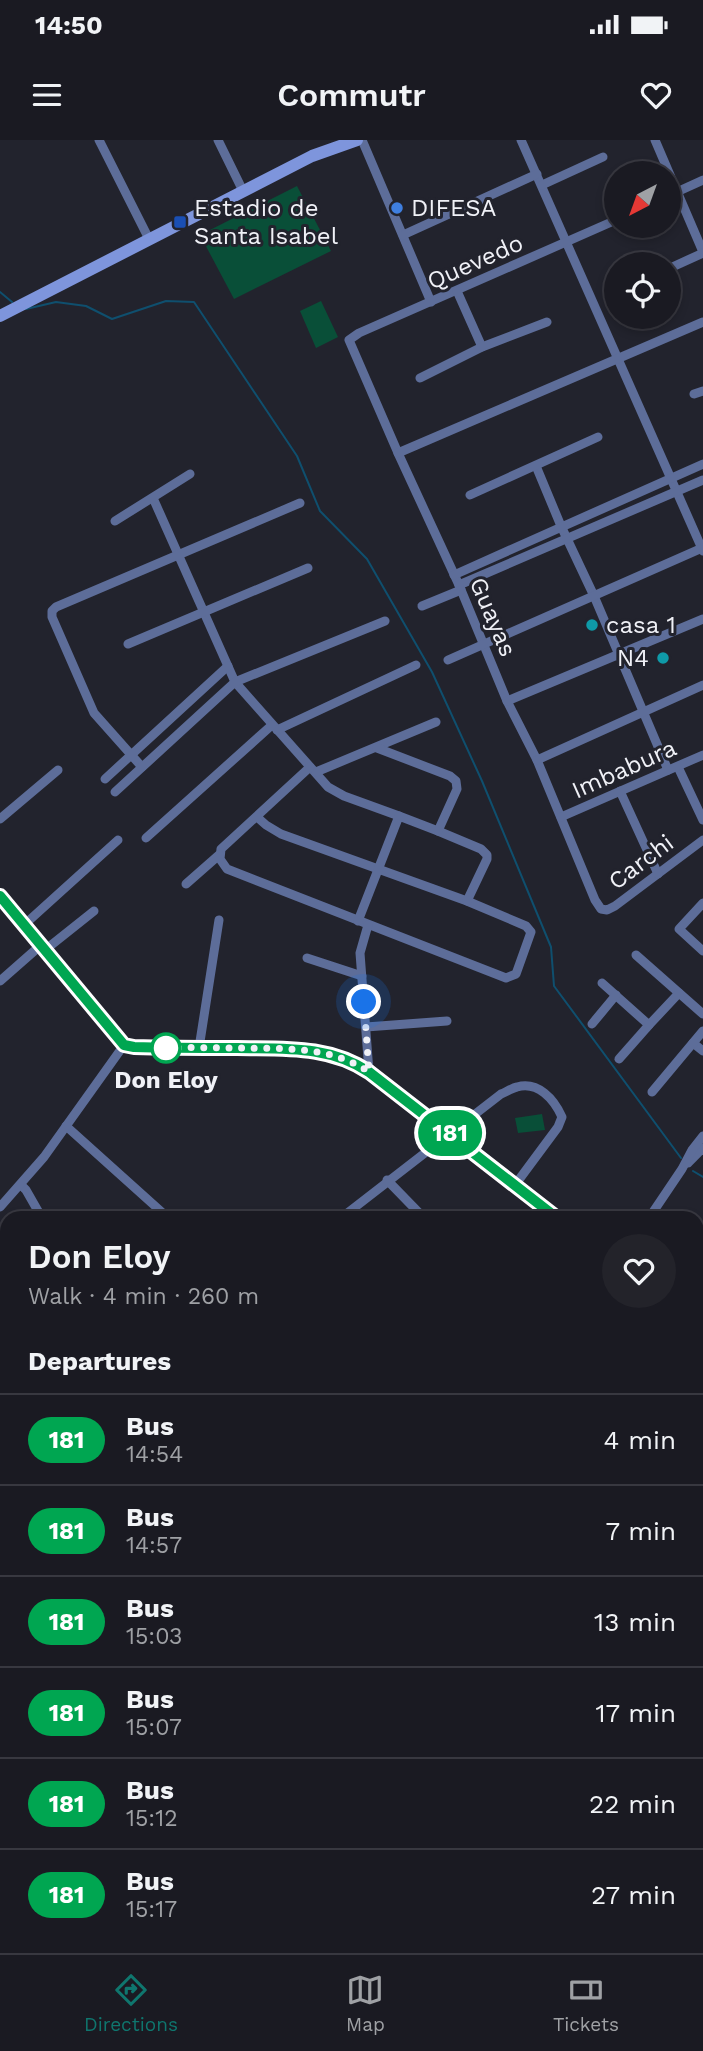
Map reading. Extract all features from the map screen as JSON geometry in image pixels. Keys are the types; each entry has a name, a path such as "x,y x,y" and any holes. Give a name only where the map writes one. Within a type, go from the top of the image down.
{"street":[{"path":"99,140 149,239"},
{"path":"218,140 243,191"},
{"path":"12,310 312,156 359,140 431,302"},
{"path":"448,660 702,550 620,359 521,140"},
{"path":"654,140 662,161"},
{"path":"542,185 603,157"},
{"path":"403,235 537,174"},
{"path":"681,190 703,180"},
{"path":"681,209 703,253 681,263"},
{"name":"Quevedo","path":"349,340 604,226"},
{"path":"457,291 482,347"},
{"path":"420,378 482,347 547,322"},
{"path":"398,453 703,323"},
{"name":"Guayas","path":"349,340 601,909"},
{"path":"470,495 598,437"},
{"path":"454,575 703,464"},
{"path":"536,466 668,770"},
{"path":"115,521 190,474"},
{"path":"422,606 566,538 703,480"},
{"path":"153,498 235,682 335,792 481,849 487,859 467,901"},
{"path":"142,766 94,712 52,617 52,611 300,503"},
{"path":"128,644 308,568"},
{"path":"507,701 617,651 703,619"},
{"path":"116,792 235,682 385,621"},
{"path":"146,838 274,727 416,664"},
{"path":"105,779 228,666"},
{"path":"537,760 703,685"},
{"path":"186,884 219,855 221,849 313,769 377,748 436,722"},
{"path":"377,748 450,776 456,781 456,793 438,831"},
{"name":"Imbabura","path":"561,817 703,755"},
{"path":"678,766 703,820"},
{"path":"0,819 58,770"},
{"path":"620,791 658,874"},
{"path":"369,1072 360,953 363,923 398,816"},
{"path":"219,855 224,865 233,873 506,978 516,974 531,932 526,926 467,901 281,834 257,817"},
{"path":"24,925 118,840"},
{"name":"Carchi","path":"601,909 607,910 615,906 703,840"},
{"path":"0,896 124,1045 306,1049 356,1063 548,1211"},
{"path":"703,903 679,929 703,951"},
{"path":"0,981 94,911"},
{"path":"199,1048 219,920"},
{"path":"636,956 703,1014"},
{"path":"307,958 362,976"},
{"path":"602,983 649,1025"},
{"path":"619,1059 678,993"},
{"path":"592,1024 616,995"},
{"path":"366,1027 447,1021"},
{"path":"652,1092 703,1031"},
{"path":"693,1043 703,1051"},
{"path":"0,1207 66,1126 124,1045"},
{"path":"349,1211 501,1094 518,1086 534,1087 547,1095 558,1107 562,1117 558,1127 515,1185"},
{"path":"66,1126 161,1211"},
{"path":"654,1211 682,1169 699,1153 703,1136"},
{"path":"387,1180 417,1211"},
{"path":"20,1185 38,1211"}],"green space":[{"path":"297,186 331,251 234,299 200,235"},
{"path":"321,301 338,337 316,348 300,311"},
{"path":"542,1114 545,1130 518,1133 515,1118"}],"waterway":[{"path":"0,292 12,302"},
{"path":"26,309 56,302 86,306 112,319 166,301 194,302 297,456 320,511 367,559 432,672 482,781 551,947 554,986 681,1158"},
{"path":"693,1171 703,1177"}],"bus line":[{"name":"181","path":"0,896 124,1045 306,1049 356,1063 548,1211"}],"place":[{"name":"DIFESA","path":"397,208"},
{"name":"Estadio de Santa Isabel","path":"180,222"},
{"name":"casa 1","path":"592,625"},
{"name":"N4","path":"663,658"},
{"name":"Don Eloy","path":"166,1048"}],"route":[{"path":"166,1048 306,1049 337,1056 356,1063 369,1072 364,1002"}]}
